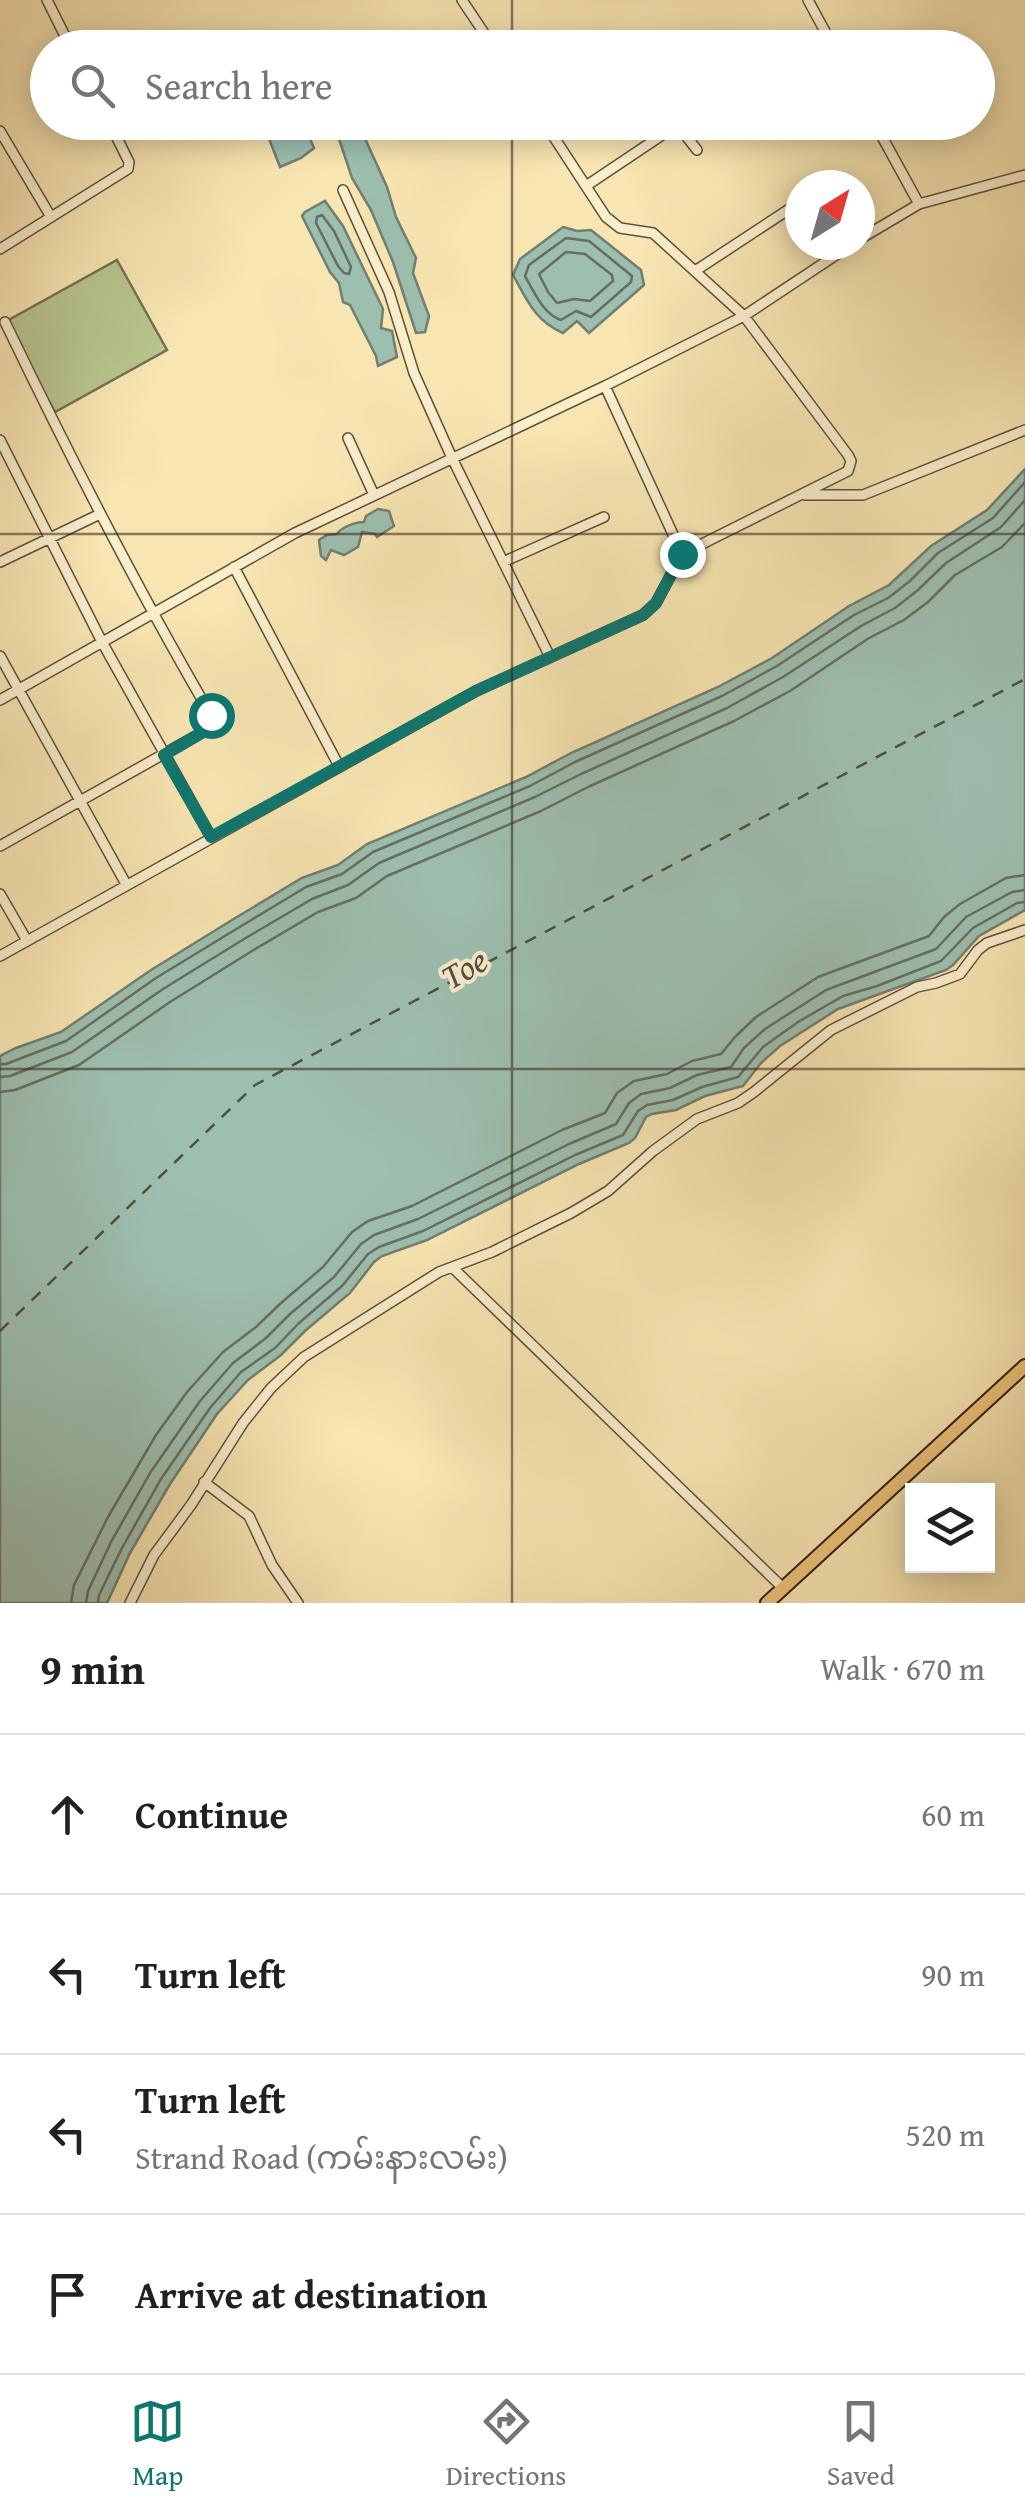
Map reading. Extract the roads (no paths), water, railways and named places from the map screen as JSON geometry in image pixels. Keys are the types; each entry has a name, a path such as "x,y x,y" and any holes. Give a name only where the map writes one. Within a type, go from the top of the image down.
{"main road":[{"path":"767,1603 1025,1366"}],"street":[{"path":"47,0 62,30"},
{"path":"462,0 482,30"},
{"path":"808,0 824,30"},
{"path":"0,131 51,218"},
{"path":"0,249 128,170 129,162 118,140"},
{"path":"0,956 476,691 643,615 656,603 682,554 842,476 851,466 848,455 744,316 653,233 620,228 606,217 556,140"},
{"path":"586,186 655,140"},
{"path":"689,140 697,150"},
{"path":"884,140 919,204"},
{"path":"875,230 919,204 1025,175"},
{"path":"343,190 389,292 414,373 550,657"},
{"path":"695,271 785,212"},
{"path":"0,700 295,533 744,316 829,260"},
{"path":"0,846 210,728 212,721 100,514 5,322"},
{"path":"605,386 682,554"},
{"path":"801,495 862,495 1025,430"},
{"path":"348,438 374,494"},
{"path":"0,440 102,642 211,837"},
{"path":"0,471 11,465"},
{"path":"0,562 100,514"},
{"path":"503,562 604,517"},
{"path":"234,567 339,766"},
{"path":"0,656 126,884"},
{"path":"0,894 26,939"},
{"path":"130,1603 154,1555 191,1505 230,1441 270,1388 304,1357 440,1272 492,1252 571,1213 608,1190 697,1118 738,1103 754,1092 831,1030 916,987 960,974 986,943 1025,930"},
{"path":"452,1268 783,1588"},
{"path":"204,1482 249,1516 272,1565 298,1603"}],"water":[{"path":"270,140 310,140 314,148 280,167"},
{"path":"339,140 366,140 416,258 413,273 429,316 425,332 416,333 393,262 371,210 352,178"},
{"path":"325,201 343,226 383,309 381,328 392,331 397,357 378,366 302,216"},
{"path":"563,227 591,230 641,270 644,285 589,333 577,321 563,333 545,322 513,275 520,259"},
{"name":"Toe","path":"1025,469 1025,910 979,936 946,970 838,1009 780,1046 743,1086 705,1096 676,1110 652,1114 629,1143 427,1240 382,1256 350,1293 248,1380 217,1414 170,1484 130,1553 107,1603 0,1603 0,1056 61,1032 232,920 302,878 338,865 367,844 526,777 772,658 849,606 889,585 931,546 987,510"},
{"path":"378,509 389,511 394,526 377,537 362,532 358,547 344,555 331,550 326,560 321,556 319,540 364,522 366,516"}]}
